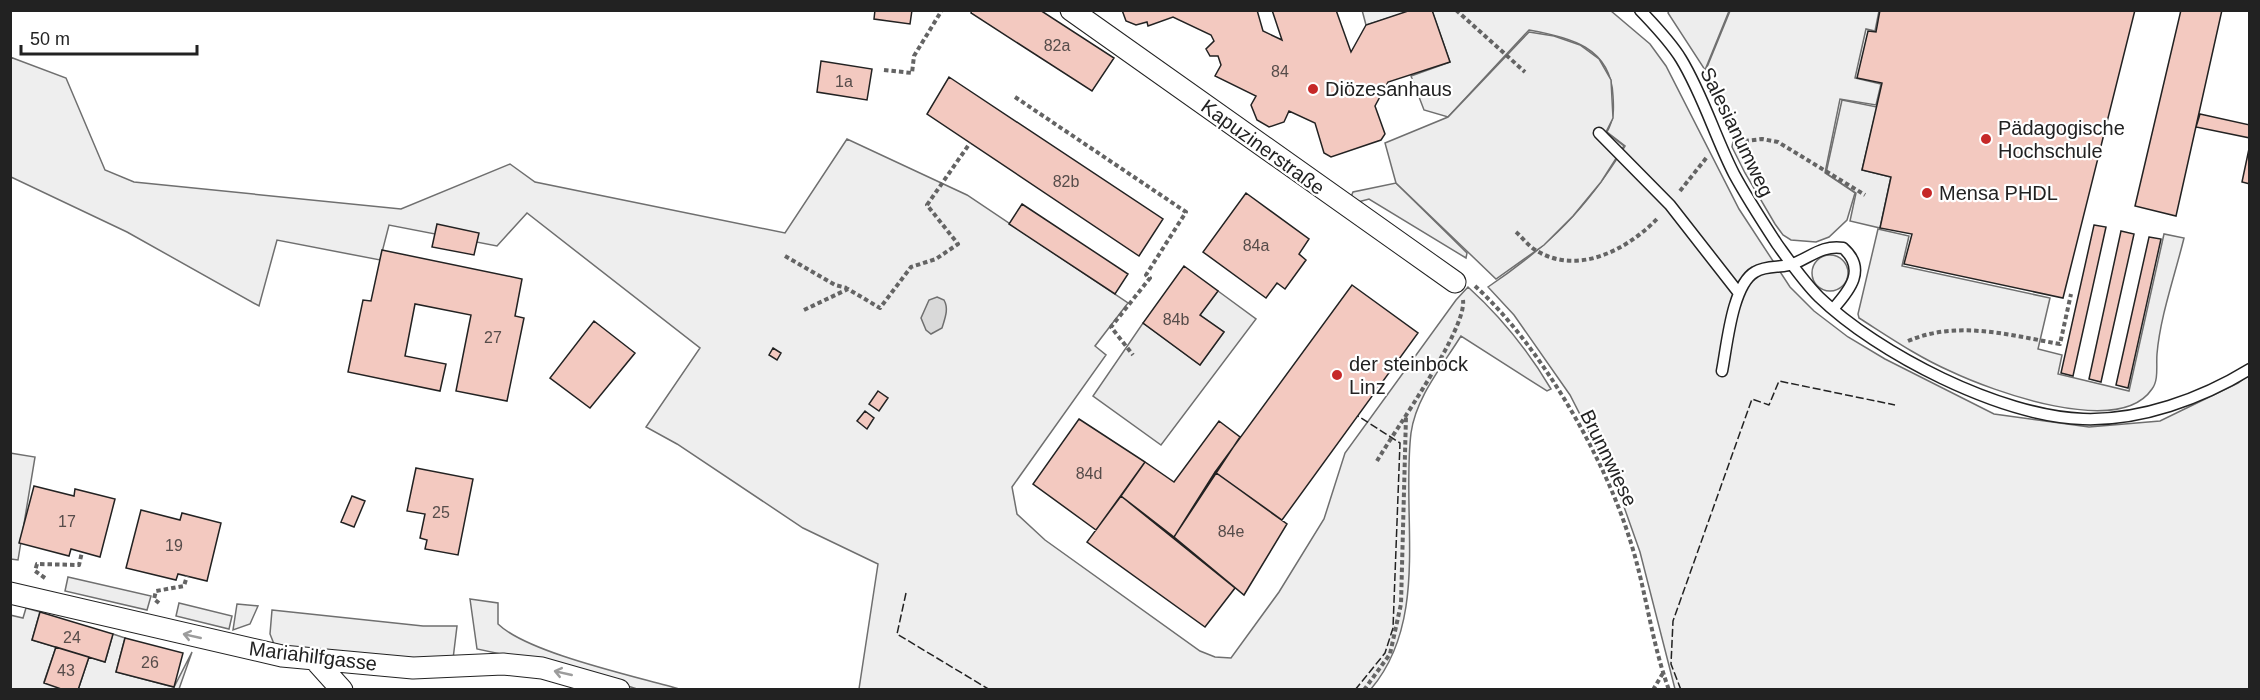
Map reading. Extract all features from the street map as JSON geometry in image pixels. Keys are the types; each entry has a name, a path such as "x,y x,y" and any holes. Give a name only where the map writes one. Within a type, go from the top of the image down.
{"street":[{"name":"Kapuzinerstraße","path":"1071,10 1455,282"},
{"name":"Mariahilfgasse","path":"10,593 271,654 413,668 503,664 543,668 619,690"},
{"path":"315,660 342,690"}],"lane":[{"name":"Salesianumweg","path":"1640,10 1662,32 1681,59 1721,146 1754,207 1805,282 1833,309 1928,371 2005,403 2044,413 2082,418 2117,417 2200,396 2250,369"},
{"path":"1599,133 1670,205 1738,292"},
{"path":"1722,371 1738,292 1753,272 1767,266 1793,265 1832,247 1843,248 1851,255 1856,272 1854,280 1833,309"}],"path":[{"path":"884,70 912,73 914,56 942,10"},
{"path":"1456,10 1525,72"},
{"path":"1015,97 1186,212 1146,275 1150,278 1111,327 1133,355"},
{"path":"1516,232 1536,251 1557,258 1585,260 1604,256 1642,233 1670,205 1710,154 1721,146 1762,139 1778,142 1865,195"},
{"path":"785,256 880,308 911,267 936,259 958,244 927,205 970,142"},
{"path":"1377,461 1454,335 1465,310 1455,282"},
{"name":"Brunnwiese","path":"1455,282 1475,286 1519,333 1565,401 1599,462 1630,539 1669,690"},
{"path":"804,310 848,289"},
{"path":"1894,350 1917,337 1963,330 2060,344 2071,294"},
{"path":"1364,690 1390,654 1401,604 1407,412"},
{"path":"52,583 35,571 37,564 79,565 82,552"},
{"path":"161,606 154,599 156,591 184,586 187,576"},
{"path":"1653,690 1663,673"}],"shaded area":[{"path":"1362,10 1411,11 1366,25"},
{"path":"1432,11 1611,11 1650,44 1666,66 1739,209 1790,287 1814,311 1848,337 1885,359 1994,414 2089,427 2160,421 2238,383 2249,375 2249,689 1675,689 1640,552 1617,487 1570,395 1514,315 1488,287 1530,256 1565,224 1596,189 1625,146 1607,132 1613,111 1610,79 1605,66 1585,47 1559,36 1529,30 1448,117 1424,110 1411,76 1450,62"},
{"path":"1669,11 1729,11 1705,70 1668,13"},
{"path":"1730,11 1879,11 1875,31 1866,29 1855,78 1881,84 1876,105 1840,99 1825,173 1855,193 1847,220 1829,237 1816,242 1791,240 1783,235 1732,147 1735,130 1729,124 1705,72"},
{"path":"1529,32 1554,36 1580,45 1599,59 1611,80 1613,118 1606,132 1624,146 1601,182 1573,216 1544,245 1496,279 1396,183 1385,143 1448,117"},
{"path":"10,57 66,78 105,170 134,182 401,209 510,164 535,182 785,233 847,139 967,195 1128,303 1095,346 1106,355 1012,487 1017,514 1045,540 1200,651 1215,657 1231,658 1279,592 1324,519 1345,453 1456,300 1468,287 1513,335 1551,389 1547,391 1461,336 1431,382 1418,407 1411,433 1409,566 1407,599 1401,631 1389,661 1371,689 859,689 878,564 803,528 677,444 646,427 700,348 527,213 497,246 389,225 380,260 277,240 259,306 127,232 11,177"},
{"path":"1842,100 1877,107 1862,170 1891,177 1880,228 1850,221 1856,193 1826,173"},
{"path":"1396,183 1467,253 1466,258 1369,199 1354,203 1351,197 1353,192"},
{"path":"1878,229 1909,236 1902,266 2050,298 2038,349 2062,355 2058,374 2129,391 2164,234 2184,238 2161,325 2156,377 2152,389 2136,403 2112,410 2085,410 2054,406 1969,380 1915,353 1859,318 1858,314"},
{"path":"1830,255 1842,261 1848,273 1842,285 1830,291 1818,285 1812,273 1818,261"},
{"path":"1218,291 1256,319 1161,445 1093,396 1143,323 1200,365 1224,332 1200,315"},
{"path":"937,297 944,300 946,314 942,328 931,334 926,330 921,318 929,300"},
{"path":"10,453 35,457 18,560 11,559"},
{"path":"68,577 151,596 147,610 65,591"},
{"path":"470,599 498,603 498,624 533,645 583,662 679,689 637,689 585,672 477,649"},
{"path":"179,603 232,616 229,629 176,616"},
{"path":"237,604 258,606 250,624 233,630"},
{"path":"26,608 40,612 32,640 56,647 44,682 64,689 11,689 10,615 23,618"},
{"path":"272,610 423,626 457,626 453,659 409,660 364,657 274,644 270,634"},
{"path":"113,634 125,638 116,672 174,687 192,652 179,689 78,690 89,657 105,662"}],"building":[{"path":"875,10 912,10 910,24 874,19"},
{"path":"972,10 1040,10 1114,58 1092,91 971,13"},
{"name":"Diözesanhaus","path":"1122,10 1257,10 1263,31 1282,40 1272,10 1336,10 1351,52 1366,25 1411,10 1432,10 1450,62 1388,82 1375,106 1385,134 1381,140 1331,157 1324,153 1315,123 1289,111 1284,122 1269,127 1257,120 1251,105 1256,96 1215,76 1221,65 1218,56 1210,56 1206,49 1214,41 1211,35 1173,17 1148,26 1147,22 1136,25 1126,21"},
{"name":"Pädagogische Hochschule","path":"1880,10 2135,10 2063,298 1904,264 1912,234 1880,228 1891,177 1862,170 1882,83 1857,78 1868,31 1876,32"},
{"path":"2181,10 2222,10 2176,216 2135,206"},
{"path":"821,61 872,69 867,100 817,92"},
{"path":"949,77 1163,219 1139,256 927,114"},
{"path":"2200,114 2250,125 2250,138 2196,127"},
{"path":"2250,144 2250,184 2242,182"},
{"path":"1246,193 1309,239 1299,254 1306,260 1285,289 1277,283 1266,298 1203,252"},
{"path":"1022,204 1128,274 1115,294 1009,224"},
{"path":"437,224 479,233 474,255 432,247"},
{"path":"2094,225 2106,227 2073,376 2061,373"},
{"path":"2121,231 2134,234 2101,382 2089,379"},
{"path":"2149,237 2161,239 2128,388 2116,385"},
{"path":"382,250 522,279 515,316 524,318 507,401 456,391 471,315 415,304 405,356 446,364 440,391 348,372 363,300 371,301"},
{"path":"1184,266 1218,291 1200,315 1224,332 1200,365 1143,323"},
{"name":"der steinbock Linz","path":"1352,285 1418,333 1282,520 1215,472"},
{"path":"594,321 635,353 590,408 550,378"},
{"path":"773,348 781,353 777,360 769,355"},
{"path":"878,391 888,398 879,411 869,404"},
{"path":"865,411 874,418 867,429 857,421"},
{"path":"1079,419 1145,462 1096,530 1033,484"},
{"path":"1219,421 1240,437 1174,537 1121,496 1145,462 1174,482"},
{"path":"416,468 473,479 458,555 425,549 427,540 420,538 425,514 407,511"},
{"path":"1215,472 1287,524 1244,595 1174,537"},
{"path":"34,486 74,496 75,489 115,499 100,557 71,549 69,556 19,543"},
{"path":"352,496 365,501 354,527 341,522"},
{"path":"1121,496 1235,588 1205,627 1087,542"},
{"path":"141,510 180,520 182,513 221,523 207,581 178,574 176,580 126,568"},
{"path":"40,612 113,634 105,662 32,640"},
{"path":"125,638 183,653 174,687 116,672"},
{"path":"56,647 89,657 78,690 64,690 44,683"}],"fence":[{"path":"1681,690 1671,664 1673,621 1752,399 1769,405 1779,381 1895,405"},
{"path":"1355,690 1385,653 1393,628 1400,443 1358,416"},
{"path":"906,593 897,634 990,690"}],"place":[{"name":"Diözesanhaus","path":"1313,89"},
{"name":"Pädagogische Hochschule","path":"1986,139"},
{"name":"Mensa PHDL","path":"1927,193"},
{"name":"der steinbock Linz","path":"1337,375"}]}
